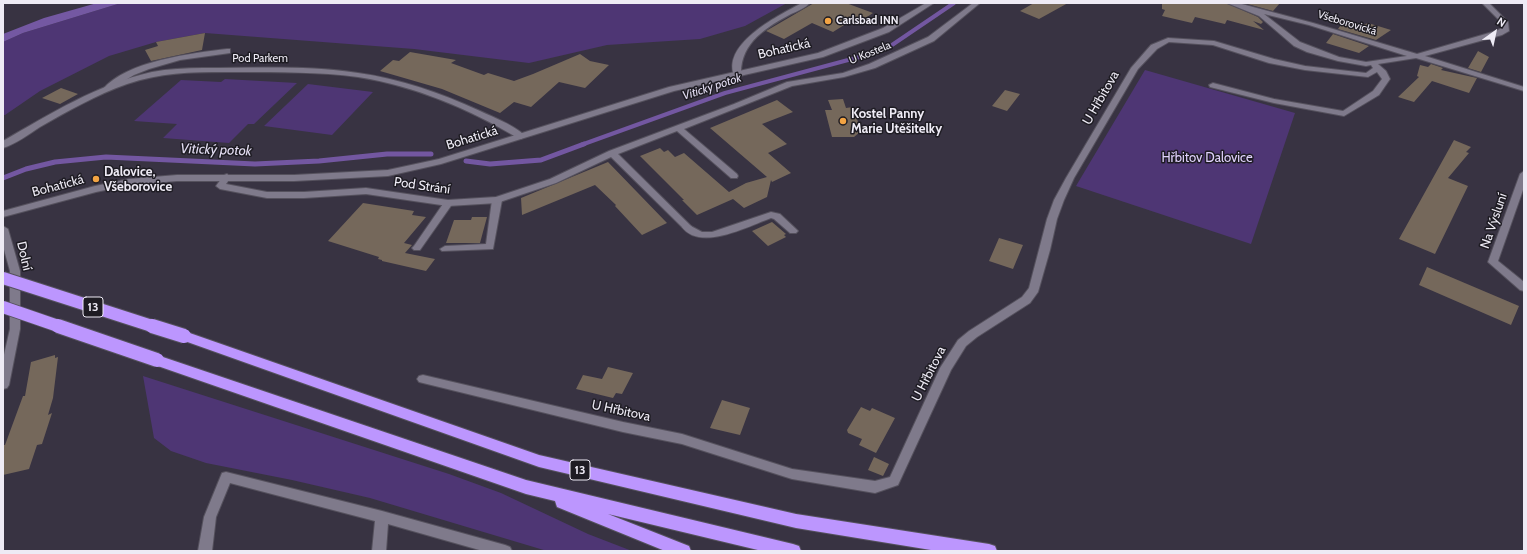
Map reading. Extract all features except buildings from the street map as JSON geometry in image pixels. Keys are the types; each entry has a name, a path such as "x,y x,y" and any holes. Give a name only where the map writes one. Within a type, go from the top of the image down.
{"highway":[{"name":"13","path":"3,278 184,336 539,460 796,521 989,551"},
{"name":"13","path":"3,308 526,487 793,551"},
{"path":"526,487 683,551"}],"street":[{"path":"737,73 738,59 750,39 761,29 807,3"},
{"name":"Bohatická","path":"3,214 95,189 129,182 177,178 294,178 388,173 441,161 672,89 820,55 886,30 931,3"},
{"name":"U Kostela","path":"759,96 790,84 844,75 872,66 931,39 977,3"},
{"name":"Všeborovická","path":"1230,3 1311,24 1523,88"},
{"path":"1418,56 1489,36 1506,29 1506,23 1485,3"},
{"name":"Všeborovická","path":"1245,8 1261,15 1297,44 1310,50 1338,58 1375,66 1418,56"},
{"name":"U Hřbitova","path":"424,380 623,427 682,439 792,474 875,487 894,481 946,368 962,342 1026,300 1034,289 1046,250 1052,219 1059,200 1070,178 1135,68 1154,46 1168,40 1214,43 1272,61 1305,68 1368,75 1375,66"},
{"path":"107,88 120,77 151,66 184,58 227,51"},
{"path":"1213,85 1274,100 1344,114 1376,93 1386,80 1383,73 1375,66"},
{"name":"Pod Parkem","path":"3,145 54,115 107,88 143,77 177,71 302,70 358,76 407,86 441,97 493,119 521,136"},
{"name":"Pod Strání","path":"227,177 220,186 267,194 304,195 366,191 448,204 497,200 553,181 612,154 759,96"},
{"path":"678,128 734,176"},
{"path":"612,154 687,227 700,235 713,235 771,214 777,216 793,231"},
{"name":"Na Výsluní","path":"1524,174 1493,262 1524,287"},
{"path":"445,249 490,247 497,200"},
{"path":"417,248 448,204"},
{"name":"Dolní","path":"3,229 15,270 15,329 3,385"},
{"path":"205,551 210,517 226,477 382,517 505,551"},
{"path":"379,551 382,517"}],"green space":[{"path":"121,3 787,3 745,26 700,39 607,45 529,63 414,49 205,33 156,42 109,56 40,91 3,115 3,42 23,33"},
{"name":"Hřbitov Dalovice","path":"1145,70 1295,113 1251,244 1076,186"},
{"path":"225,79 297,83 254,124 248,124 229,143 163,138 177,124 134,121 181,80 221,82"},
{"path":"308,84 373,92 332,135 264,126"},
{"path":"143,376 449,474 501,493 588,534 632,551 547,551 370,498 292,480 206,463 171,451 154,438"}],"shaded area":[{"path":"97,3 121,3 23,33 3,42 3,34 44,18"}],"waterway":[{"name":"Vitický potok","path":"581,145 725,93 863,56 892,45 954,3"},
{"name":"Vitický potok","path":"466,161 490,164 541,160 584,144"},
{"name":"Vitický potok","path":"3,178 26,169 55,162 106,157 255,164 319,161 387,154 431,154"}],"place":[{"name":"Carlsbad INN","path":"828,21"},
{"name":"Kostel Panny Marie Utěšitelky","path":"843,121"},
{"name":"Dalovice, Všeborovice","path":"96,179"}]}
